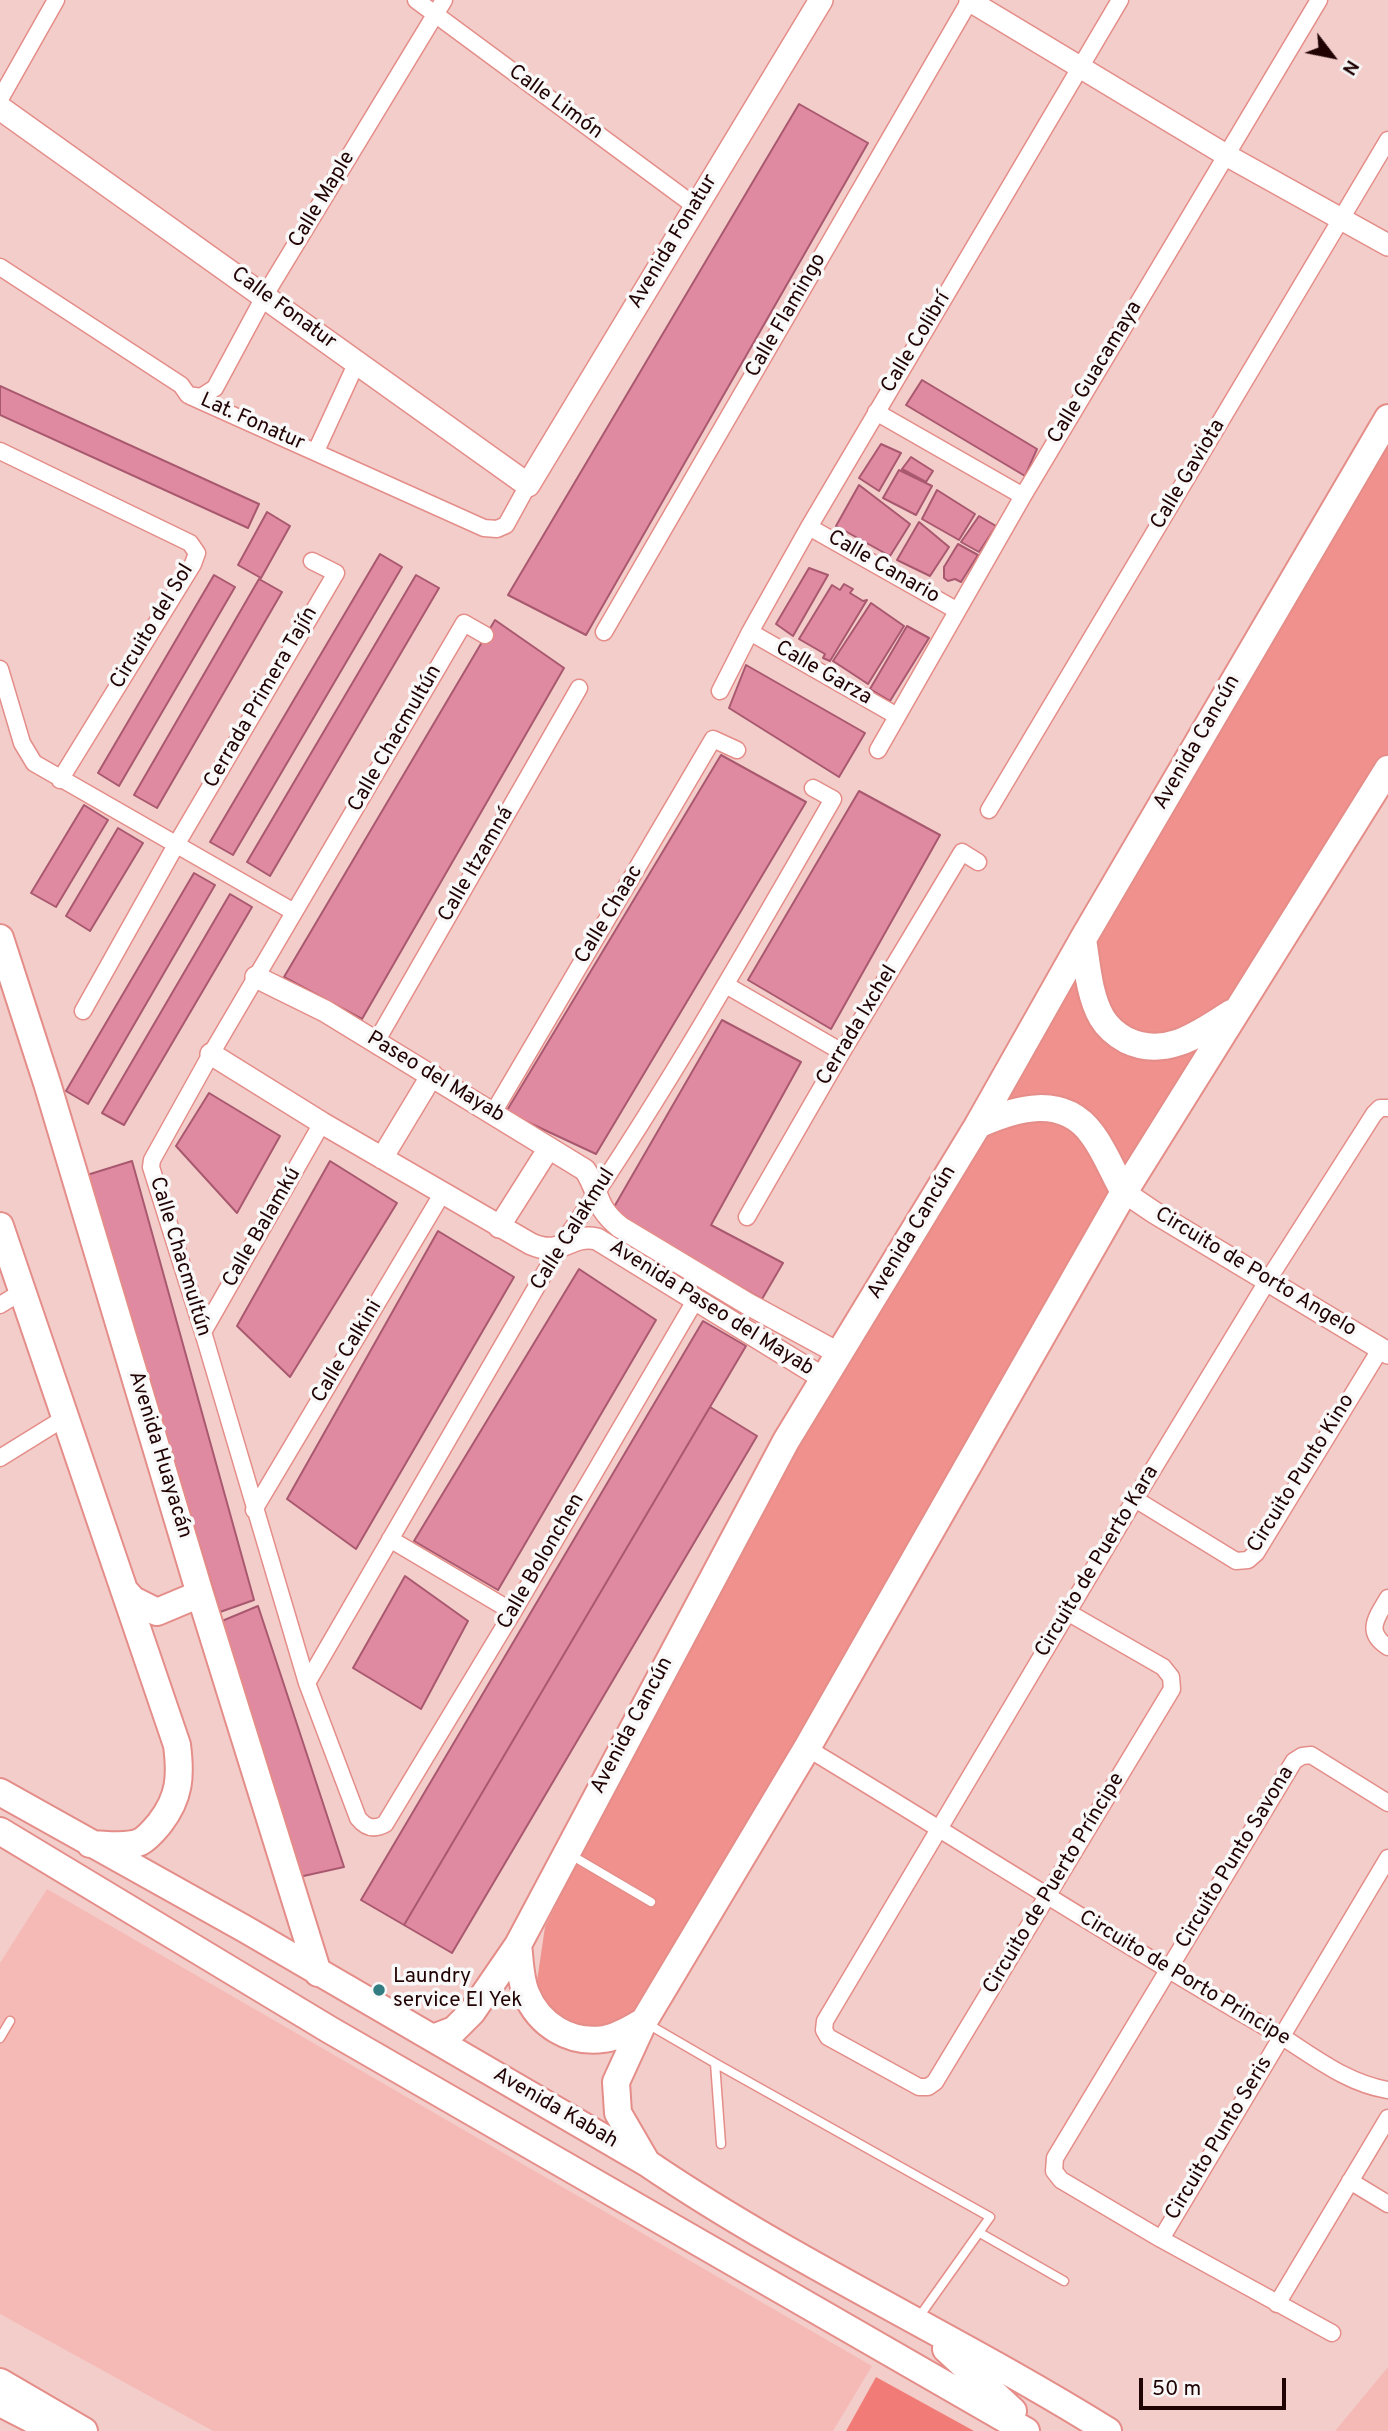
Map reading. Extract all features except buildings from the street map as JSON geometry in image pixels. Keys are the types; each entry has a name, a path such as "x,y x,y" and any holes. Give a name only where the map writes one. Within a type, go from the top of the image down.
{"main road":[{"name":"Avenida Fonatur","path":"528,485 821,0"},
{"name":"Calle Fonatur","path":"0,108 528,485"},
{"name":"Avenida Cancún","path":"433,2038 453,2030 472,2012 518,1945 565,1852 786,1441 978,1125 1083,939 1388,418"},
{"path":"647,2163 618,2113 616,2082 644,2021 807,1748 1124,1192 1388,769"},
{"name":"Avenida Huayacán","path":"0,938 47,1083 200,1594 318,1973"},
{"path":"1083,939 1094,997 1102,1019 1117,1034 1131,1042 1146,1047 1171,1045 1188,1040 1236,1010"},
{"path":"978,1125 1007,1112 1028,1108 1042,1107 1066,1113 1076,1118 1094,1135 1124,1192"},
{"path":"0,1226 177,1745 180,1772 173,1807 140,1842 88,1844 0,1824"},
{"path":"124,1590 134,1600 158,1612 200,1594"},
{"name":"Avenida Kabah","path":"0,1792 88,1844 245,1929 647,2163 702,2199 858,2290 1035,2386 1108,2431"},
{"name":"Avenida Kabah","path":"0,1831 342,2037 1026,2431"},
{"path":"518,1945 525,1991 533,2008 543,2019 569,2037 606,2039 644,2021"},
{"path":"916,2321 1035,2431"},
{"path":"0,2382 84,2431"},
{"path":"0,2403 55,2431"}],"street":[{"path":"0,99 57,0"},
{"name":"Calle Limón","path":"416,0 695,206"},
{"name":"Calle Maple","path":"194,396 215,388 265,295 444,0"},
{"path":"970,0 1226,155 1388,245"},
{"name":"Calle Flamingo","path":"604,632 970,0"},
{"name":"Calle Colibrí","path":"720,691 809,527 1120,0"},
{"name":"Calle Guacamaya","path":"878,750 1023,496 1319,0"},
{"name":"Calle Gaviota","path":"989,810 1388,140"},
{"name":"Lat. Fonatur","path":"0,267 194,396 484,527 497,529 506,525 528,485"},
{"path":"316,451 357,362"},
{"path":"876,412 1023,496"},
{"name":"Circuito del Sol","path":"0,451 190,543 197,553 193,564 60,780"},
{"name":"Calle Canario","path":"809,527 956,610"},
{"name":"Cerrada Primera Tajín","path":"176,845 335,573 312,561"},
{"name":"Calle Chacmultún","path":"385,1824 370,1828 358,1818 307,1683 151,1167 152,1160 211,1055 464,623 485,635"},
{"name":"Calle Garza","path":"750,632 897,716"},
{"path":"0,669 22,743 34,764 294,912"},
{"name":"Calle Itzamná","path":"376,1042 579,688"},
{"name":"Calle Chaac","path":"492,1113 713,739 737,750"},
{"name":"Calle Calakmul","path":"307,1683 559,1248 596,1196 726,985 833,799 813,788"},
{"path":"83,1011 176,845"},
{"name":"Cerrada Ixchel","path":"747,1217 962,852 978,862"},
{"name":"Paseo del Mayab","path":"256,977 325,1012 585,1170 594,1182 596,1196"},
{"path":"726,985 842,1052"},
{"path":"211,1055 499,1227 544,1250 559,1248"},
{"path":"382,1158 432,1075"},
{"name":"Circuito de Puerto Kara","path":"824,2030 825,2021 939,1828 1268,1280 1374,1114 1380,1108 1388,1108"},
{"name":"Calle Balamkú","path":"203,1332 322,1123"},
{"path":"499,1227 549,1148"},
{"name":"Circuito de Porto Angelo","path":"1124,1192 1384,1350"},
{"name":"Calle Calkini","path":"254,1510 442,1194"},
{"name":"Avenida Paseo del Mayab","path":"596,1196 604,1214 620,1227 748,1304 838,1353"},
{"name":"Avenida Paseo del Mayab","path":"559,1248 584,1236 597,1239 823,1378"},
{"path":"0,1305 23,1291"},
{"name":"Calle Bolonchen","path":"385,1824 696,1299"},
{"name":"Circuito Punto Kino","path":"1135,1499 1236,1561 1248,1560 1256,1553 1384,1350"},
{"path":"0,1458 66,1418"},
{"path":"390,1539 513,1612"},
{"path":"1388,1598 1375,1619 1374,1631 1380,1642 1388,1647"},
{"name":"Circuito de Puerto Príncipe","path":"824,2030 828,2037 919,2087 928,2087 935,2082 1172,1689 1171,1677 1163,1667 1069,1613"},
{"name":"Circuito de Porto Principe","path":"807,1748 1047,1897 1282,2036 1336,2072 1375,2088 1388,2090"},
{"name":"Circuito Punto Savona","path":"1161,2239 1061,2179 1054,2171 1055,2158 1294,1761 1311,1755 1388,1803"},
{"name":"Circuito Punto Seris","path":"1161,2239 1388,1858"},
{"path":"1277,2304 1388,2118"},
{"path":"1350,2181 1388,2204"},
{"path":"1161,2239 1332,2333"}],"lane":[{"path":"565,1852 651,1902"},
{"path":"0,2038 9,2021"},
{"path":"644,2021 990,2217 916,2321"},
{"path":"715,2063 721,2144"},
{"path":"980,2233 1065,2281"}],"shaded area":[{"path":"1388,418 1388,768 644,2021 606,2039 533,2008 545,1927 786,1441"},
{"path":"47,1889 872,2366 833,2431 213,2431 0,2314 0,1963"},
{"path":"1388,2367 1388,2431 1335,2431"},
{"path":"876,2377 974,2431 846,2431"}],"place":[{"name":"Laundry service El Yek","path":"379,1990"}]}
